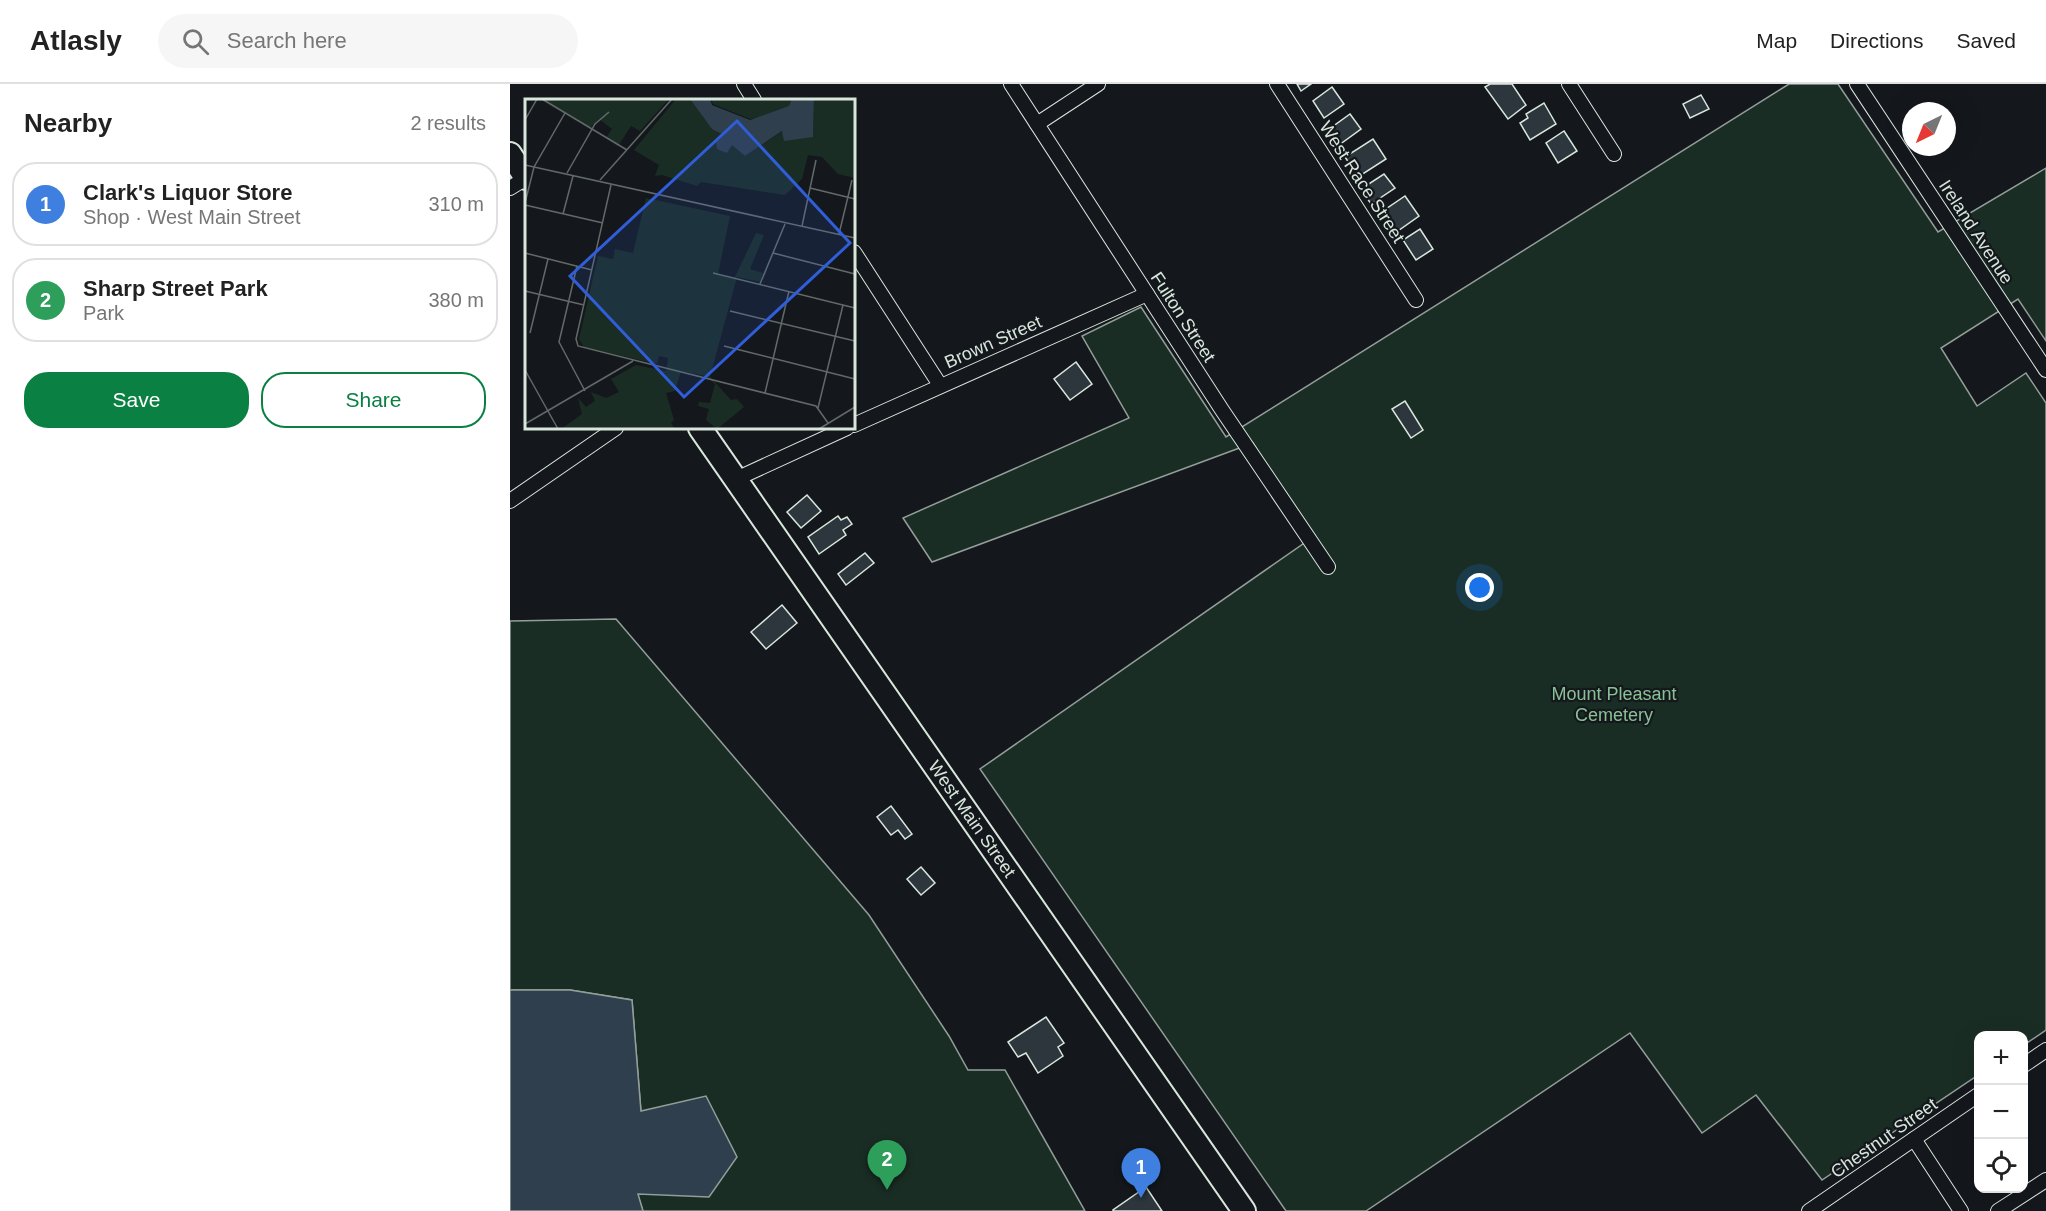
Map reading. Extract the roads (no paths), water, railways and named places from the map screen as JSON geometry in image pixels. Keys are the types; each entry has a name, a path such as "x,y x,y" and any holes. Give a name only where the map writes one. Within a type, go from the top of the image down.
{"highway":[{"path":"510,154 525,176"},
{"name":"West Main Street","path":"701,429 1244,1211"}],"street":[{"path":"744,84 753,99"},
{"name":"Fulton Street","path":"1011,84 1243,441 1328,567"},
{"path":"1037,124 1098,84"},
{"name":"West Race Street","path":"1277,84 1416,300"},
{"path":"1569,84 1614,154"},
{"name":"Ireland Avenue","path":"1857,84 2046,370"},
{"path":"510,188 525,179"},
{"path":"855,254 940,385"},
{"name":"Brown Street","path":"855,424 1147,294"},
{"path":"510,501 615,429"},
{"path":"736,479 845,429"},
{"path":"2028,1062 2046,1050"},
{"name":"Chestnut Street","path":"1809,1211 1974,1098"},
{"path":"1914,1138 1961,1211"},
{"path":"1998,1211 2046,1180"}],"water":[{"path":"510,990 570,990 632,1000 641,1111 706,1096 737,1157 709,1197 638,1194 643,1211 510,1211"}],"place":[{"name":"Sharp Street Park","path":"887,1190"},
{"name":"Clark's Liquor Store","path":"1141,1198"}],"park label":[{"name":"Mount Pleasant Cemetery","path":"1614,704"}]}
